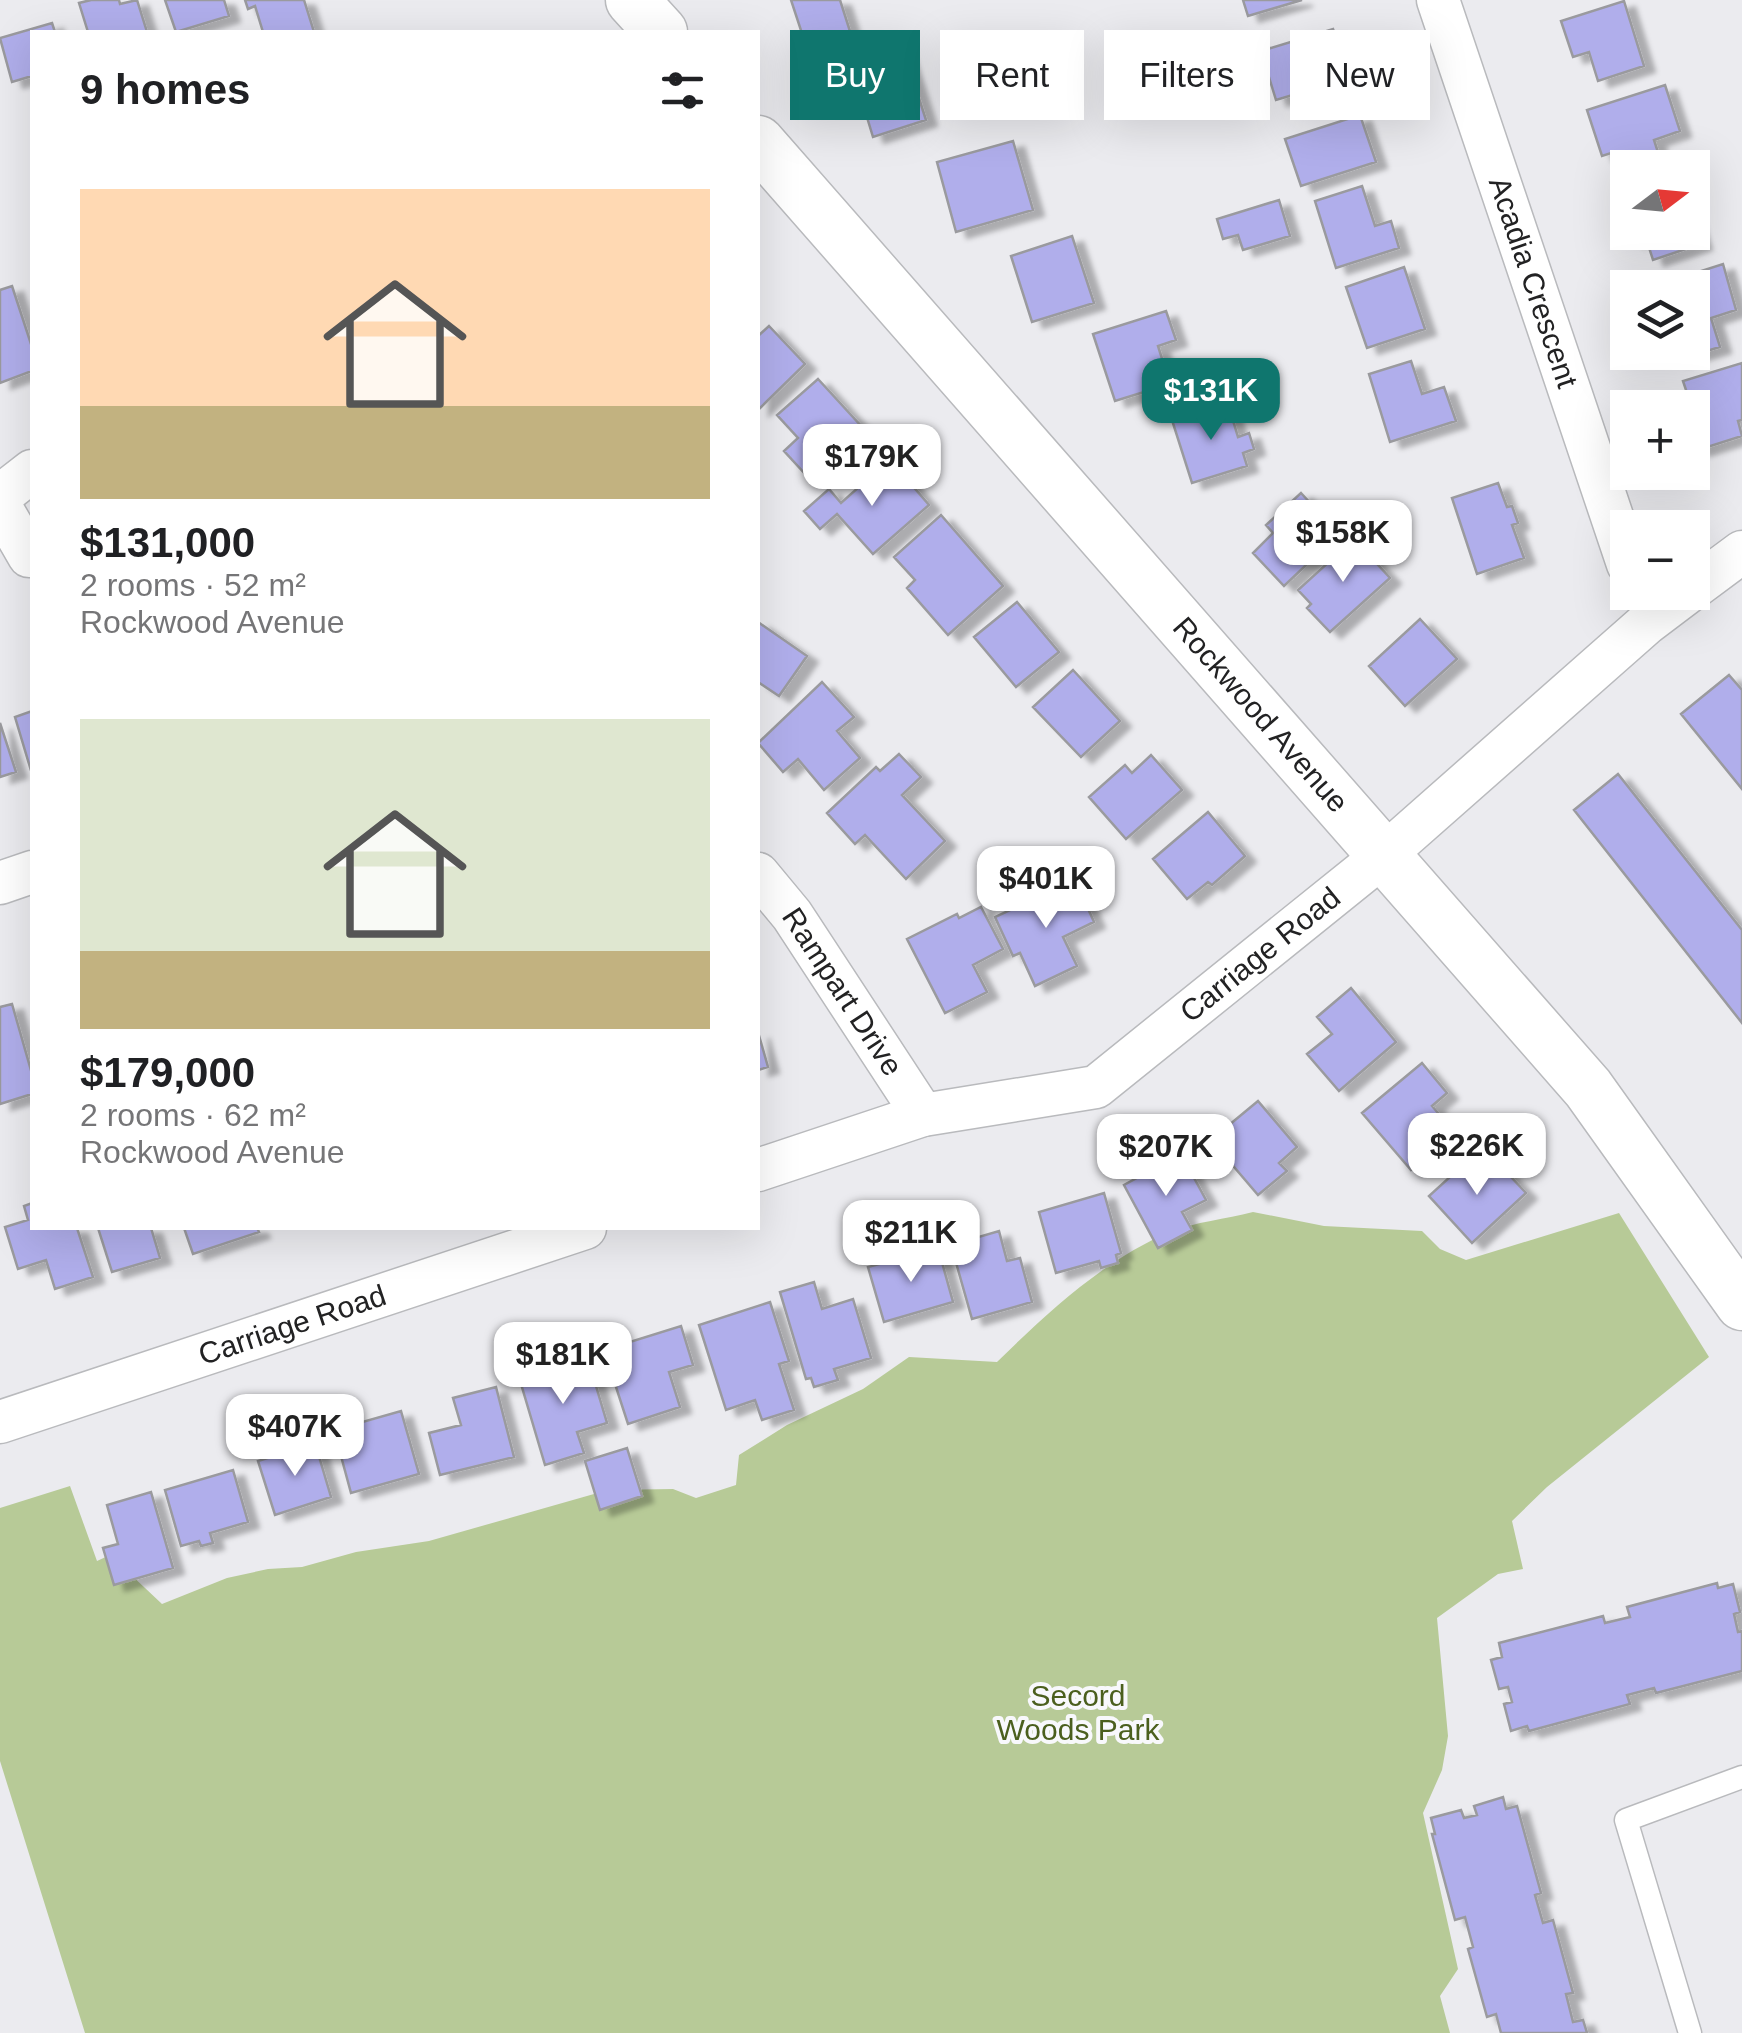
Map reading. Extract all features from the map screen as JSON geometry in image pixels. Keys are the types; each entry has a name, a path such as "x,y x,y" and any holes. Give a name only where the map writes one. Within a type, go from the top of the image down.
{"street":[{"path":"632,0 659,30"},
{"name":"Acadia Crescent","path":"1438,0 1610,511"},
{"name":"Rockwood Avenue","path":"760,144 1588,1088 1742,1304"},
{"path":"0,496 30,473"},
{"path":"0,506 30,556"},
{"name":"Carriage Road","path":"1710,576 1741,554"},
{"name":"Carriage Road","path":"760,1169 922,1116 1096,1088 1384,855 1640,610"},
{"path":"0,883 30,873"},
{"name":"Rampart Drive","path":"760,876 792,915 922,1116"},
{"name":"Carriage Road","path":"0,1422 579,1230"}],"lane":[{"path":"1690,2033 1626,1820 1742,1777"}],"green space":[{"name":"Secord Woods Park","path":"1253,1212 1324,1226 1422,1231 1440,1249 1466,1260 1619,1213 1709,1357 1547,1487 1512,1521 1523,1569 1498,1574 1437,1618 1448,1736 1442,1770 1423,1813 1458,1969 1440,1996 1450,2033 85,2033 0,1761 0,1508 70,1486 97,1561 110,1555 162,1604 227,1578 429,1541 608,1490 673,1489 696,1498 736,1485 739,1455 787,1425 863,1389 909,1357 997,1362 1057,1306 1146,1243 1200,1223"}],"building":[{"path":"119,0 120,4 137,0 146,30 87,30 79,3"},
{"path":"165,0 224,0 229,16 175,30"},
{"path":"245,0 304,0 313,30 262,30 255,6 248,9"},
{"path":"791,0 840,0 850,30 801,30"},
{"path":"1243,0 1302,0 1248,16"},
{"path":"1624,1 1644,66 1598,81 1589,52 1573,57 1561,21"},
{"path":"52,23 54,30 30,30 30,77 12,82 0,38"},
{"path":"1290,42 1290,96 1276,100 1270,80 1270,48"},
{"path":"1665,85 1680,131 1654,140 1657,150 1610,150 1602,156 1587,110"},
{"path":"920,102 926,120 873,137 868,120 920,120"},
{"path":"1344,120 1362,120 1376,162 1301,186 1285,139"},
{"path":"1013,141 1033,210 956,232 937,162"},
{"path":"1362,186 1375,226 1391,221 1399,248 1336,268 1315,201"},
{"path":"1279,200 1290,236 1243,250 1238,235 1223,239 1217,219"},
{"path":"1072,236 1094,303 1032,322 1011,256"},
{"path":"1650,250 1683,250 1653,260"},
{"path":"1723,264 1736,310 1711,318 1720,347 1710,350 1710,270 1704,270"},
{"path":"1404,267 1425,329 1367,348 1346,287"},
{"path":"12,286 30,341 30,372 0,383 0,290"},
{"path":"1166,311 1176,340 1158,346 1170,384 1115,401 1093,334"},
{"path":"769,326 805,364 760,408 760,334"},
{"path":"1411,361 1422,394 1444,387 1456,421 1390,442 1369,374"},
{"path":"1742,363 1742,420 1738,421 1742,436 1710,446 1710,390 1686,390 1683,381"},
{"path":"818,379 862,427 807,476 784,451 798,438 777,415"},
{"path":"1228,404 1238,437 1249,433 1254,449 1243,453 1247,466 1192,483 1172,420"},
{"path":"897,468 929,505 873,554 837,514 820,529 804,511 829,489 841,503 869,478 876,487"},
{"path":"1498,483 1518,523 1512,525 1524,558 1477,574 1452,498"},
{"path":"1301,493 1339,534 1284,586 1253,553 1273,533 1266,525"},
{"path":"941,515 1003,586 948,635 907,588 915,580 894,557"},
{"path":"1354,539 1390,578 1330,632 1307,608 1311,604 1298,590"},
{"path":"1017,602 1059,652 1016,687 974,637"},
{"path":"1420,619 1457,659 1405,706 1369,666"},
{"path":"760,623 807,656 779,696 760,683"},
{"path":"1073,670 1120,721 1081,757 1033,707"},
{"path":"1729,675 1742,690 1742,789 1681,714"},
{"path":"822,682 854,717 837,731 860,758 824,790 798,759 783,772 760,741"},
{"path":"30,712 30,767 15,717"},
{"path":"0,723 16,772 0,777"},
{"path":"899,754 921,777 902,795 945,841 906,879 865,835 855,844 827,813 876,767 880,771"},
{"path":"1151,755 1182,790 1126,839 1089,797 1125,765 1132,773"},
{"path":"1618,774 1742,930 1742,1023 1574,810"},
{"path":"1208,812 1245,856 1212,885 1208,882 1187,899 1153,859"},
{"path":"1075,880 1094,922 1063,937 1077,966 1035,986 1020,953 1013,956 995,917"},
{"path":"981,907 1003,949 973,965 987,992 945,1013 907,939 957,914 959,918"},
{"path":"1351,988 1396,1042 1339,1091 1307,1054 1332,1034 1317,1017"},
{"path":"12,1004 30,1067 30,1095 0,1104 0,1007"},
{"path":"760,1039 768,1067 760,1069"},
{"path":"1422,1063 1447,1093 1432,1106 1455,1133 1411,1170 1362,1113"},
{"path":"1258,1101 1297,1147 1279,1163 1287,1171 1258,1195 1211,1140"},
{"path":"1181,1154 1206,1200 1182,1212 1192,1230 1158,1248 1124,1185"},
{"path":"1493,1158 1526,1193 1472,1243 1429,1196 1462,1166 1473,1177"},
{"path":"1104,1193 1121,1253 1116,1255 1118,1263 1101,1268 1099,1261 1056,1273 1039,1212"},
{"path":"30,1204 30,1230 78,1230 93,1277 55,1289 46,1260 18,1269 5,1227 28,1220 24,1206"},
{"path":"99,1230 152,1230 160,1258 112,1272"},
{"path":"185,1230 259,1232 193,1254"},
{"path":"999,1231 1007,1261 1020,1258 1032,1302 972,1319 951,1245"},
{"path":"938,1248 953,1302 884,1322 868,1267"},
{"path":"814,1282 822,1309 853,1299 871,1358 834,1369 838,1380 814,1387 811,1378 806,1379 780,1292"},
{"path":"770,1302 789,1361 779,1364 794,1410 762,1420 755,1400 726,1410 699,1325"},
{"path":"681,1326 693,1365 669,1372 680,1407 628,1424 604,1350"},
{"path":"587,1356 607,1423 577,1432 584,1453 545,1465 519,1377"},
{"path":"496,1387 514,1457 440,1475 429,1433 461,1425 453,1398"},
{"path":"401,1411 419,1474 351,1493 334,1430"},
{"path":"315,1443 331,1497 275,1515 258,1461"},
{"path":"627,1448 642,1496 600,1510 585,1461"},
{"path":"233,1470 248,1522 210,1533 213,1543 201,1546 199,1541 181,1546 165,1490"},
{"path":"151,1492 173,1568 114,1585 103,1548 118,1544 107,1505"},
{"path":"1717,1583 1718,1588 1733,1584 1740,1612 1734,1614 1738,1632 1742,1631 1742,1671 1656,1693 1654,1688 1627,1695 1630,1704 1529,1731 1527,1726 1511,1731 1504,1704 1512,1702 1508,1687 1499,1689 1491,1660 1502,1657 1499,1643 1603,1616 1605,1623 1630,1617 1627,1607"},
{"path":"1503,1797 1506,1809 1517,1806 1541,1893 1535,1895 1543,1923 1553,1920 1573,1993 1566,1994 1573,2022 1583,2020 1587,2033 1501,2033 1496,2014 1487,2017 1468,1949 1473,1947 1465,1917 1455,1920 1431,1818 1461,1810 1464,1818 1477,1815 1474,1806"}]}
